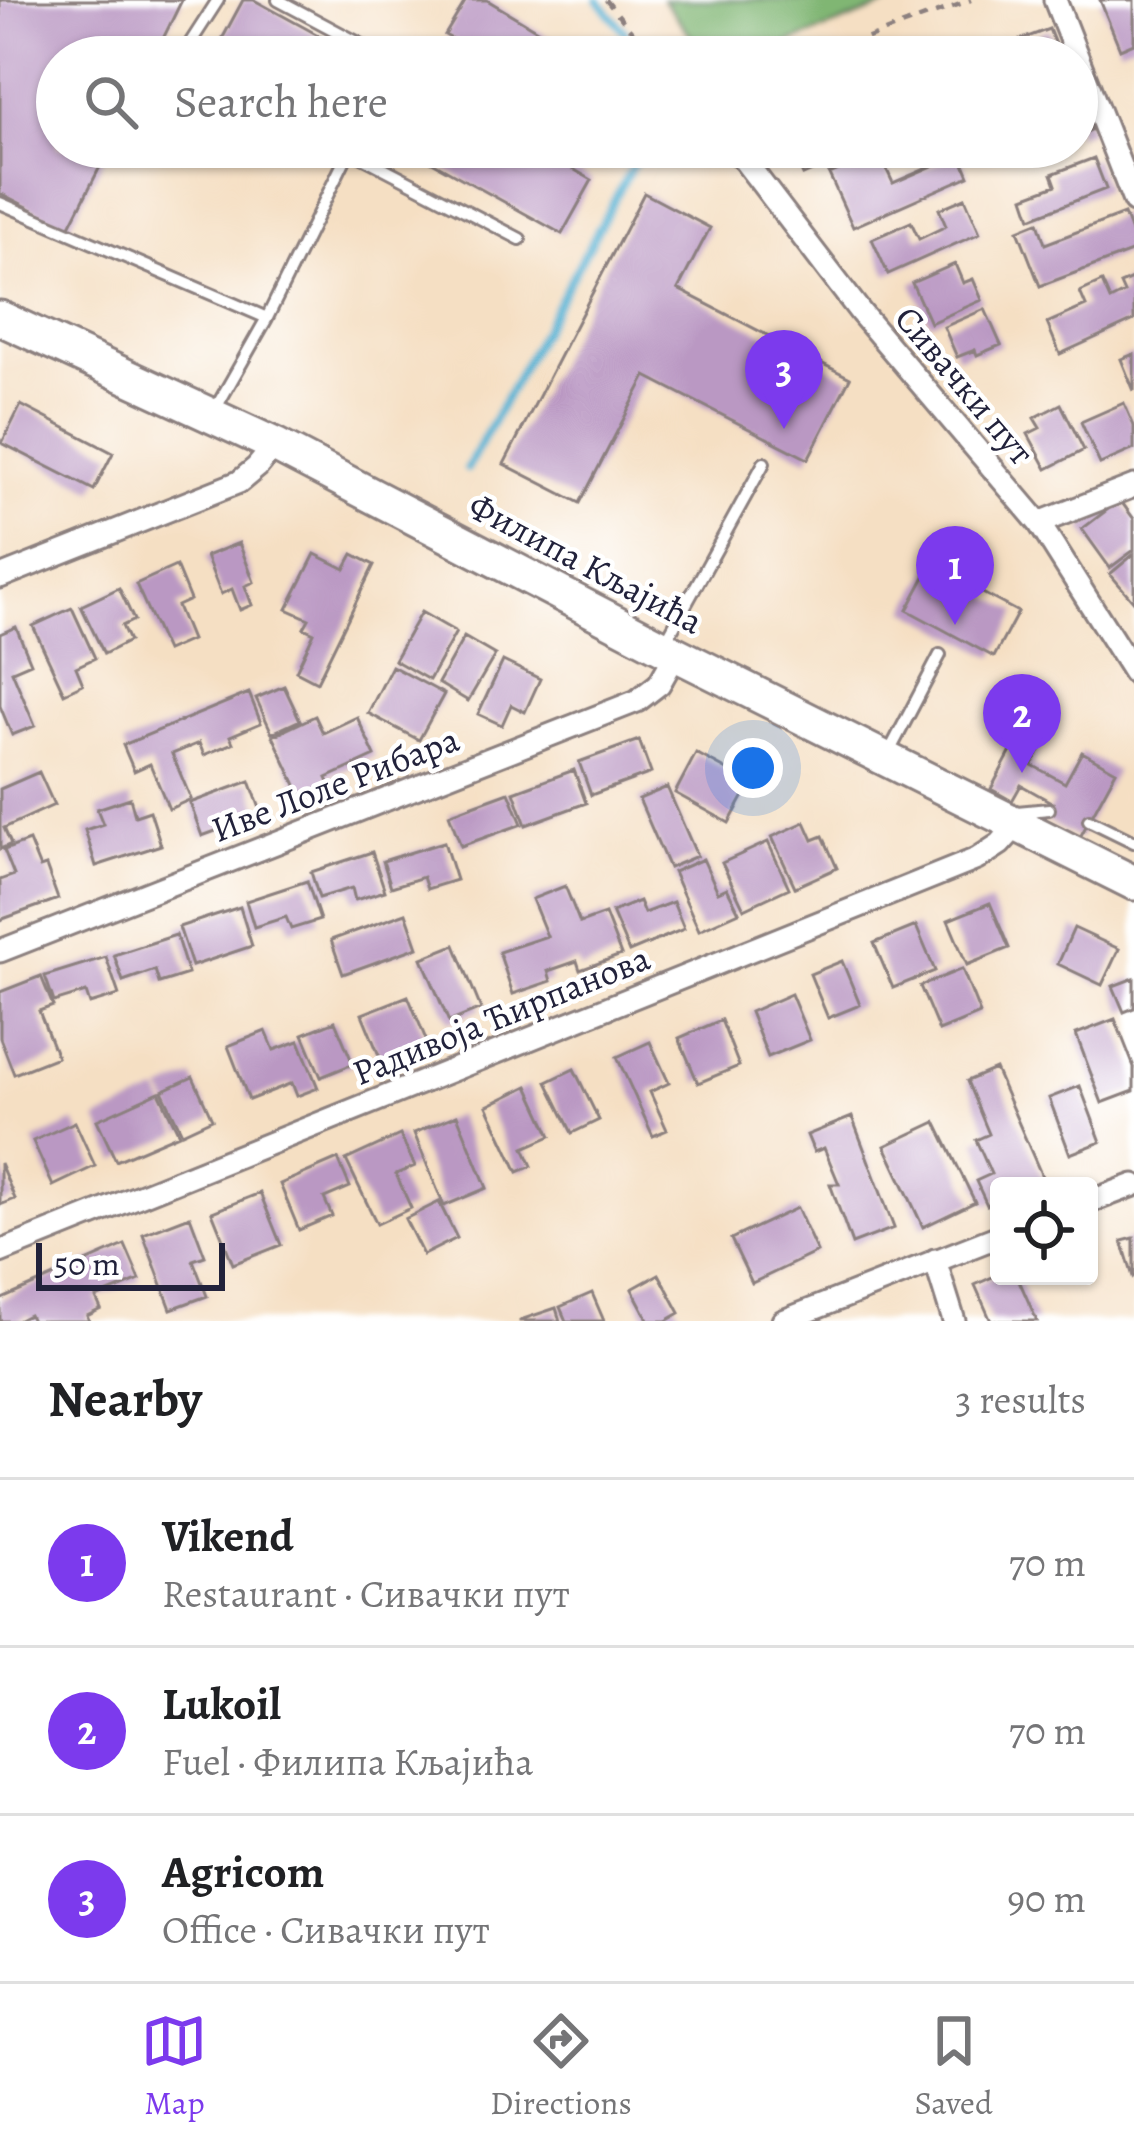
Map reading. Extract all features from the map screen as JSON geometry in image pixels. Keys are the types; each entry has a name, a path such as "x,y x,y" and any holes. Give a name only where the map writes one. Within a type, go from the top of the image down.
{"street":[{"path":"1055,0 1069,36"},
{"path":"1098,109 1134,201"},
{"name":"Сивачки пут","path":"750,168 861,313 1039,523 1134,673"},
{"name":"Филипа Кљајића","path":"0,318 275,446 669,651 1134,883"},
{"path":"0,577 239,482 275,446"},
{"path":"1039,523 1134,486"},
{"name":"Иве Лоле Рибара","path":"0,951 637,700 659,684 669,651"},
{"name":"Радивоја Ћирпанова","path":"0,1252 977,860 1000,844 1007,819"},
{"path":"1098,1199 1134,1185"},
{"path":"783,1321 990,1239"},
{"path":"935,1260 954,1321"}],"lane":[{"path":"196,36 218,0"},
{"path":"278,0 346,36"},
{"path":"211,416 266,318 338,168"},
{"path":"386,168 520,239"},
{"path":"0,203 266,318"},
{"path":"669,651 764,463"},
{"path":"885,759 940,655"},
{"path":"1007,819 1049,809"},
{"path":"1089,820 1134,842"}],"path":[{"path":"607,0 636,36"},
{"path":"874,36 971,0"}],"green space":[{"path":"663,0 902,0 808,36 691,36"}],"building":[{"path":"0,0 182,0 164,36 36,36 36,168 99,168 69,228 0,193"},
{"path":"243,0 254,0 320,36 224,36"},
{"path":"466,0 487,0 547,36 447,36"},
{"path":"1100,0 1134,0 1134,43 1120,49"},
{"path":"443,168 571,168 592,180 562,234"},
{"path":"843,168 886,168 893,183 928,168 966,168 969,176 853,227 829,174"},
{"path":"1068,168 1098,168 1106,189 1031,218 1024,197 1056,185 1052,174"},
{"path":"644,193 710,228 678,289 850,378 808,459 646,376 580,503 504,464"},
{"path":"965,198 980,233 888,274 872,239 911,222 919,239 946,226 939,209"},
{"path":"1124,214 1134,251 1040,286 1018,230 1038,222 1045,244"},
{"path":"955,264 963,283 973,279 982,300 930,323 912,283"},
{"path":"1134,278 1134,320 1060,354 1047,323 1086,306 1080,292 1102,282 1110,300 1124,293 1120,284"},
{"path":"985,309 1001,345 957,357 944,327"},
{"path":"1134,354 1134,391 1121,359"},
{"path":"1124,403 1134,426 1134,449 1100,464 1081,422"},
{"path":"1061,404 1084,450 1047,469 1028,434 1040,428 1034,418"},
{"path":"21,405 113,453 94,490 2,443"},
{"path":"1120,500 1134,519 1134,550 1110,568 1082,529"},
{"path":"239,543 254,582 245,586 252,605 240,610 232,589 221,594 206,556"},
{"path":"942,545 974,563 964,583 1018,612 994,657 907,610"},
{"path":"315,554 345,569 353,554 374,565 317,682 296,671 314,633 304,628 309,619 287,609"},
{"path":"1134,554 1134,602 1110,574"},
{"path":"176,566 190,600 177,606 191,640 166,651 136,584"},
{"path":"119,588 134,620 122,626 129,641 104,654 81,606"},
{"path":"72,608 95,658 76,667 83,684 64,693 33,626"},
{"path":"421,612 456,632 429,680 394,660"},
{"path":"16,627 31,663 12,671 35,726 12,735 0,706 0,634"},
{"path":"464,637 495,655 468,701 438,683"},
{"path":"503,661 540,679 525,712 511,705 502,725 478,714"},
{"path":"392,666 444,694 419,740 368,713"},
{"path":"284,686 300,720 272,733 256,698"},
{"path":"249,693 261,723 230,736 233,743 204,755 199,743 172,754 191,799 169,809 150,764 134,771 123,745"},
{"path":"315,716 323,733 357,717 375,756 327,778 331,787 303,800 273,736"},
{"path":"1018,738 1040,750 1032,765 1065,783 1082,752 1116,771 1079,839 1044,820 1053,803 1021,785 1012,801 991,789"},
{"path":"639,740 651,773 591,795 579,762"},
{"path":"696,753 751,783 729,823 675,793"},
{"path":"574,770 586,803 526,825 514,792"},
{"path":"39,772 54,805 4,828 11,844 0,849 0,789"},
{"path":"250,781 262,814 202,836 190,803"},
{"path":"667,787 697,856 669,868 639,799"},
{"path":"509,792 522,824 461,846 449,814"},
{"path":"130,798 135,816 150,811 161,845 96,866 85,830 103,824 97,809"},
{"path":"805,822 813,840 823,836 837,868 795,887 772,837"},
{"path":"29,841 40,868 46,866 58,899 0,920 0,880 14,875 4,850"},
{"path":"444,842 456,880 427,889 423,877 391,887 383,861"},
{"path":"768,842 789,888 744,909 722,863"},
{"path":"372,852 385,891 355,900 352,888 319,898 311,872"},
{"path":"703,859 718,892 727,888 739,912 699,930 673,872"},
{"path":"307,881 320,920 291,929 286,917 254,927 246,901"},
{"path":"565,886 580,923 605,914 621,955 580,970 577,961 548,971 551,981 513,994 499,952 547,936 532,899"},
{"path":"639,901 644,913 673,902 684,929 629,952 612,912"},
{"path":"990,903 1009,948 967,965 948,920"},
{"path":"240,907 252,946 192,966 179,927"},
{"path":"406,913 418,947 343,974 331,940"},
{"path":"916,926 935,971 893,988 874,943"},
{"path":"1074,928 1119,949 1102,985 1058,964"},
{"path":"176,935 188,974 159,983 155,970 123,981 114,955"},
{"path":"455,945 481,1009 449,1022 422,958"},
{"path":"106,957 119,995 90,1004 86,992 54,1002 45,976"},
{"path":"842,961 860,1005 828,1018 810,974"},
{"path":"962,969 980,1014 939,1031 920,986"},
{"path":"41,976 53,1006 39,1011 57,1057 14,1074 0,1038 0,992"},
{"path":"1134,978 1134,1008 1124,1012 1113,986"},
{"path":"791,994 810,1040 768,1057 750,1012"},
{"path":"408,996 429,1047 383,1065 362,1014"},
{"path":"1115,1019 1134,1067 1134,1091 1102,1103 1076,1034"},
{"path":"721,1020 739,1066 698,1083 679,1038"},
{"path":"335,1021 353,1064 321,1077 303,1034"},
{"path":"266,1031 274,1050 299,1041 318,1088 297,1096 292,1083 249,1100 228,1046"},
{"path":"650,1042 669,1083 650,1092 667,1130 653,1136 617,1057"},
{"path":"574,1069 599,1120 572,1133 547,1082"},
{"path":"995,1069 1042,1177 990,1177 987,1205 976,1181 991,1174 976,1140 989,1134 967,1081"},
{"path":"193,1077 212,1119 182,1133 162,1091"},
{"path":"528,1086 551,1136 524,1148 532,1166 518,1172 487,1106"},
{"path":"1080,1086 1101,1142 1070,1154 1049,1098"},
{"path":"159,1092 179,1134 116,1161 97,1120"},
{"path":"457,1115 487,1188 444,1206 414,1133"},
{"path":"852,1117 894,1228 852,1244 830,1184 839,1184 824,1148 814,1152 807,1135"},
{"path":"75,1122 95,1166 53,1186 33,1141"},
{"path":"936,1122 975,1202 923,1227 885,1146"},
{"path":"400,1135 415,1166 396,1174 411,1208 377,1224 346,1160"},
{"path":"338,1159 350,1187 324,1198 332,1216 299,1230 280,1184"},
{"path":"0,1163 15,1199 0,1205"},
{"path":"260,1193 281,1245 233,1264 212,1212"},
{"path":"439,1202 457,1238 423,1255 405,1219"},
{"path":"797,1208 817,1252 752,1283 731,1239"},
{"path":"190,1216 205,1256 193,1260 207,1296 171,1309 143,1234"},
{"path":"1134,1238 1134,1276 1133,1277 1122,1241"},
{"path":"125,1245 140,1280 96,1298 101,1309 87,1316 89,1321 32,1321 29,1315 0,1321 0,1300"},
{"path":"659,1274 680,1313 666,1321 649,1321 632,1289"},
{"path":"990,1278 990,1285 1021,1285 1037,1321 991,1321 975,1285"},
{"path":"592,1293 604,1321 566,1321 560,1307"},
{"path":"556,1308 560,1321 520,1321 520,1320"}],"waterway":[{"path":"598,0 628,36"},
{"path":"467,469 632,168"}],"place":[{"name":"Agricom","path":"784,429"},
{"name":"Vikend","path":"955,625"},
{"name":"Lukoil","path":"1022,773"}]}
